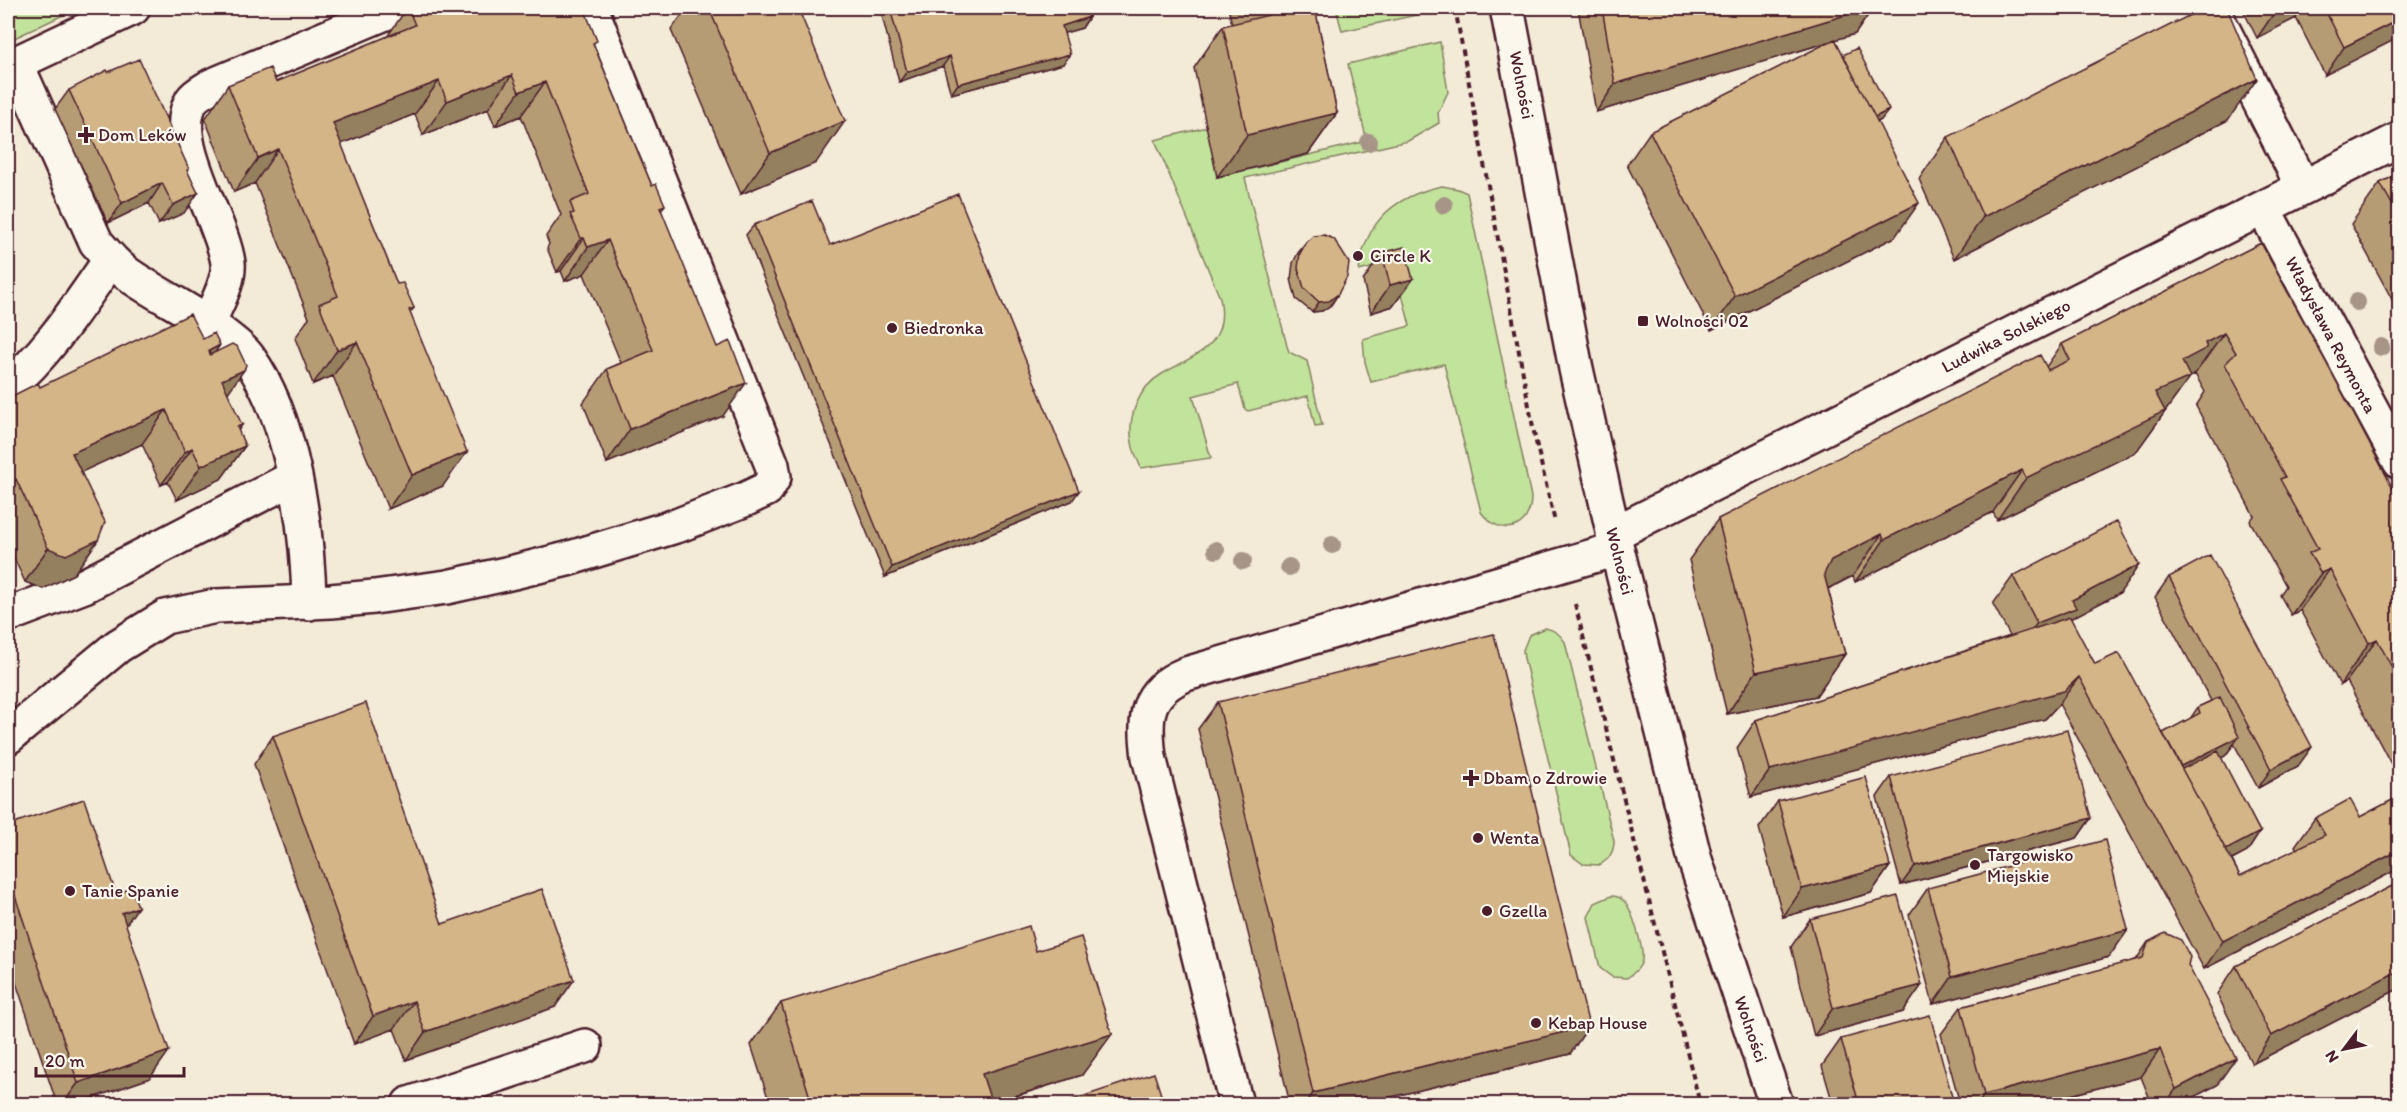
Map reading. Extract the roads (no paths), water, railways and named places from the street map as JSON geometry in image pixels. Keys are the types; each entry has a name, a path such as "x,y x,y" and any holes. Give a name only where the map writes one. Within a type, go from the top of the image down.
{"street":[{"path":"133,8 12,65 96,242 131,276 208,324 247,356 262,380 280,425 295,477 309,567 309,603"},
{"path":"208,324 225,283 228,265 218,228 190,156 186,116 193,98 211,86 397,8"},
{"path":"8,737 118,646 165,617 216,606 309,603 374,597 447,586 567,559 678,525 767,489 774,477 772,465 591,8"},
{"name":"Wolności","path":"1507,8 1575,369 1615,542 1695,860 1776,1104"},
{"path":"2212,8 2303,187"},
{"name":"Ludwika Solskiego","path":"1236,1104 1149,757 1146,722 1150,705 1156,693 1170,681 1186,674 1615,542 2400,139"},
{"name":"Władysława Reymonta","path":"2263,208 2400,462"},
{"path":"8,387 28,370 50,345 111,259"},
{"path":"8,615 84,586 295,477"},
{"path":"409,1104 585,1046"}],"place":[{"name":"Dom Leków","path":"86,135"},
{"name":"Circle K","path":"1358,256"},
{"name":"Wolności 02","path":"1643,321"},
{"name":"Biedronka","path":"892,328"},
{"name":"Dbam o Zdrowie","path":"1471,778"},
{"name":"Wenta","path":"1478,838"},
{"name":"Targowisko Miejskie","path":"1975,865"},
{"name":"Tanie Spanie","path":"70,891"},
{"name":"Gzella","path":"1487,911"},
{"name":"Kebap House","path":"1536,1023"}]}
